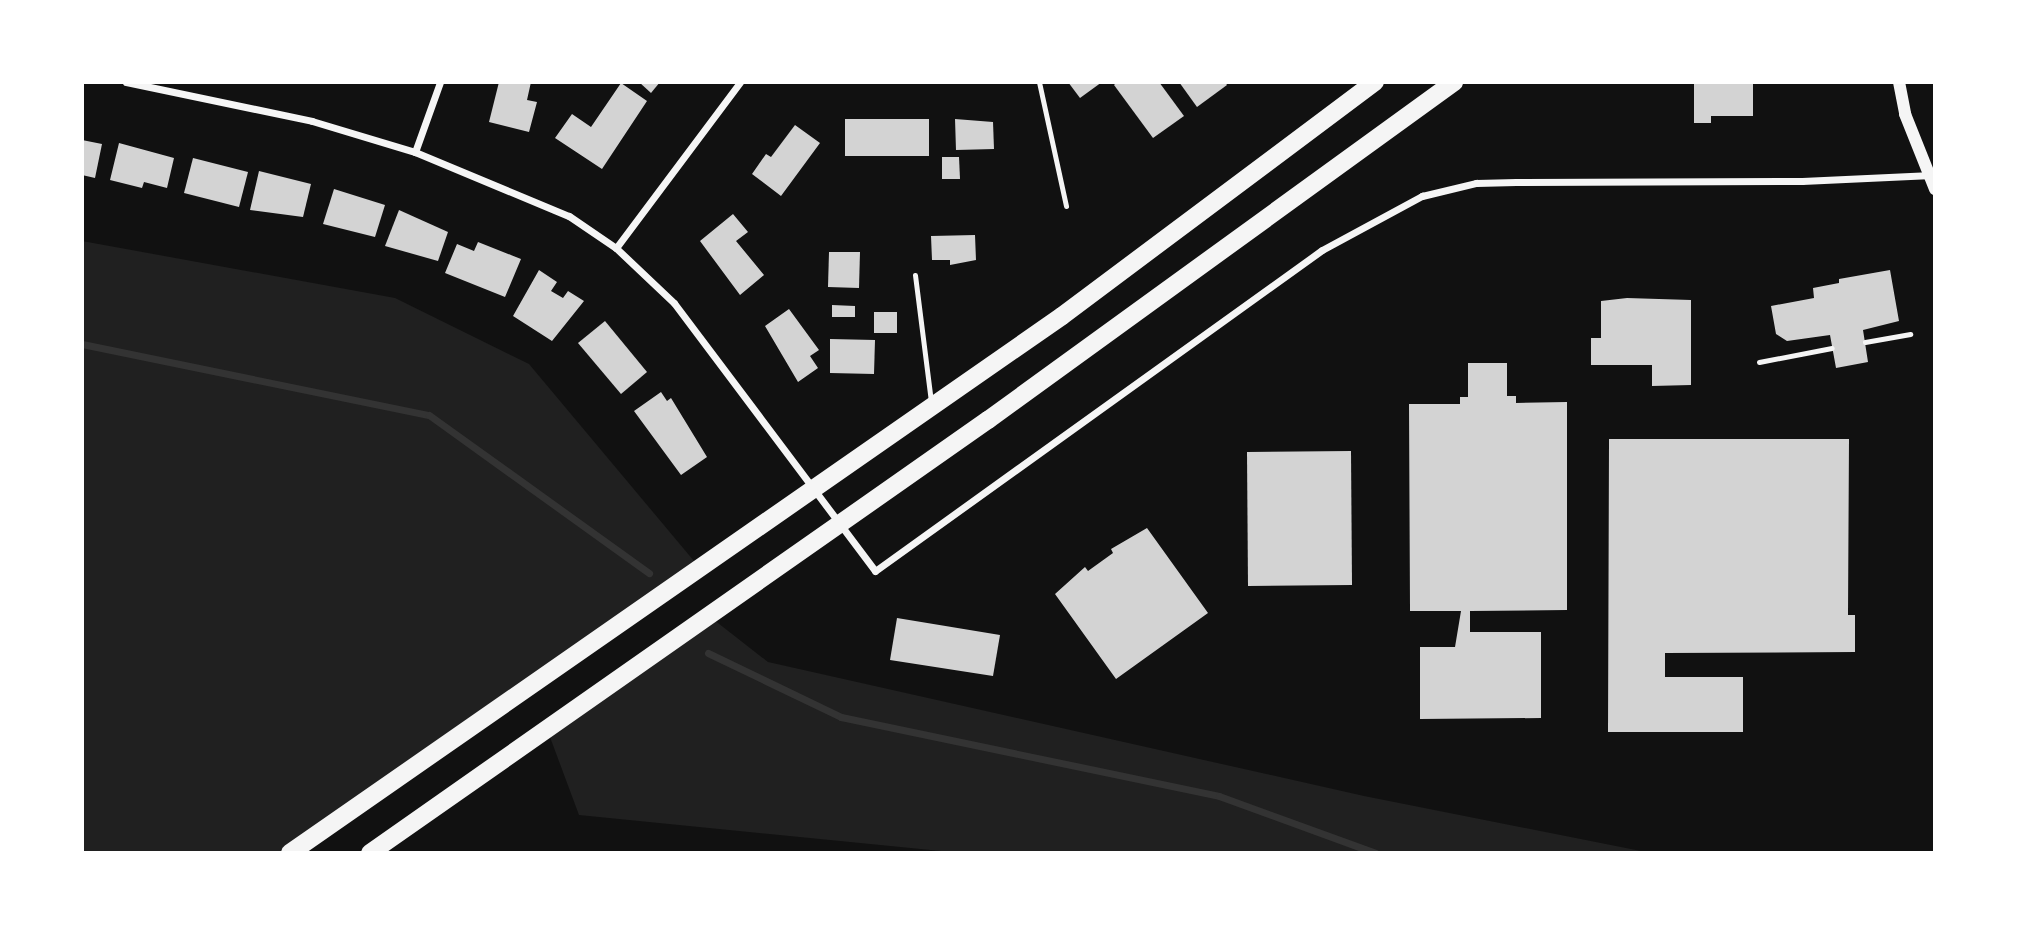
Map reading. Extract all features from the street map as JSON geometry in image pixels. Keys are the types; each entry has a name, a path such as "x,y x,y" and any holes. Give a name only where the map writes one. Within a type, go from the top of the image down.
{"main road":[{"path":"290,853 932,407 1254,176 1375,82"},
{"path":"370,853 837,525 1454,82"}],"street":[{"path":"126,82 312,121 415,152 569,216 616,248 674,303 837,525 875,571 1322,250 1422,196 1476,183 1802,181 1932,175"},
{"path":"415,152 440,82"},
{"path":"616,248 740,82"},
{"path":"1899,82 1905,114 1932,175 1935,190"},
{"path":"1932,175 1935,156"}],"lane":[{"path":"1039,82 1066,206"},
{"path":"915,275 932,407"},
{"path":"1865,342 1910,334"},
{"path":"1759,362 1832,348"}],"shaded area":[{"path":"82,241 395,298 529,364 699,567 290,853 82,853"},
{"path":"709,616 768,662 1364,796 1651,853 961,853 579,815 547,729"}],"building":[{"path":"499,82 531,82 527,100 537,102 529,132 489,122"},
{"path":"639,82 660,82 651,93"},
{"path":"1068,82 1102,82 1080,98"},
{"path":"1117,82 1159,82 1184,116 1153,138 1114,85"},
{"path":"1179,82 1225,82 1227,85 1197,107"},
{"path":"1694,82 1753,82 1753,116 1711,116 1711,123 1694,123"},
{"path":"621,83 647,101 602,169 555,138 572,114 591,127"},
{"path":"845,119 929,119 929,156 845,156"},
{"path":"955,119 993,122 994,149 956,150"},
{"path":"795,125 820,143 781,196 752,174 766,154 771,157"},
{"path":"82,140 102,144 95,178 82,175"},
{"path":"119,143 174,158 167,188 144,182 142,188 110,180"},
{"path":"942,157 959,157 960,179 942,179"},
{"path":"193,158 248,172 239,207 184,193"},
{"path":"259,171 311,184 303,217 250,210"},
{"path":"334,189 385,205 375,237 323,224"},
{"path":"399,210 448,232 438,261 385,246"},
{"path":"733,214 748,232 736,241 764,275 740,295 700,241"},
{"path":"975,235 976,260 950,265 950,260 932,260 931,236"},
{"path":"478,242 521,259 505,297 445,273 457,244 474,251"},
{"path":"829,252 860,252 859,288 828,287"},
{"path":"539,270 557,282 551,291 563,298 568,291 584,301 552,341 513,316"},
{"path":"1890,270 1899,321 1863,330 1868,362 1836,368 1830,335 1787,341 1776,334 1771,306 1814,298 1813,288 1839,283 1839,279"},
{"path":"1627,298 1691,300 1691,385 1652,386 1652,365 1591,365 1591,338 1601,338 1601,301"},
{"path":"832,305 855,306 855,317 832,317"},
{"path":"789,309 819,350 810,356 818,368 798,382 765,326"},
{"path":"874,312 897,312 897,333 874,333"},
{"path":"605,321 647,372 621,394 578,343"},
{"path":"830,339 875,340 874,374 830,373"},
{"path":"1468,363 1507,363 1507,396 1516,396 1516,403 1567,402 1567,610 1470,611 1470,632 1541,632 1541,718 1420,719 1420,647 1455,647 1461,611 1410,611 1409,404 1460,404 1460,397 1468,397"},
{"path":"661,392 667,401 671,398 707,457 681,475 634,411"},
{"path":"1609,439 1849,439 1848,615 1855,615 1855,652 1665,653 1665,677 1743,677 1743,732 1608,732"},
{"path":"1351,451 1352,585 1248,586 1247,452"},
{"path":"1147,528 1208,613 1116,679 1055,594 1085,567 1088,571 1113,553 1111,549"},
{"path":"897,618 1000,635 993,676 890,660"}],"waterway":[{"path":"82,344 429,415 649,573"},
{"path":"708,653 841,717 1219,796 1376,853"}]}
